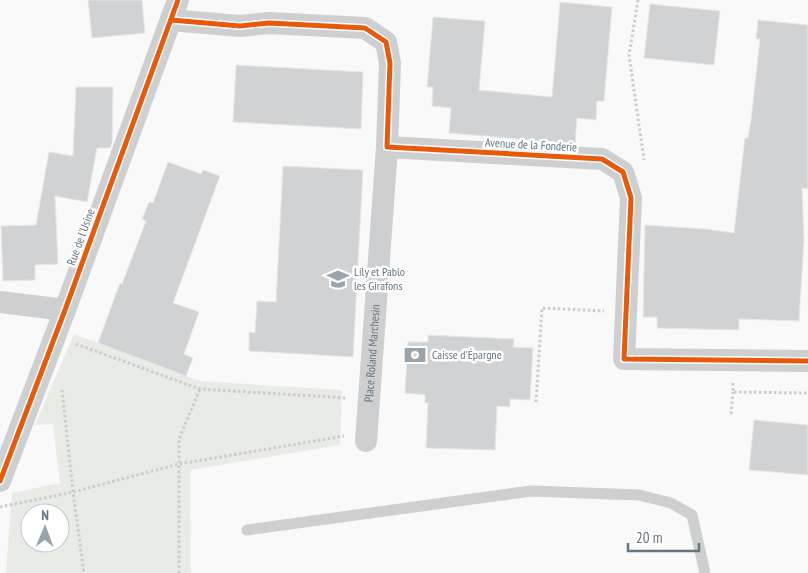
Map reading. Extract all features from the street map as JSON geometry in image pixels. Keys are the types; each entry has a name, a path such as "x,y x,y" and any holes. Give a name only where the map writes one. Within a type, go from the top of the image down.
{"street":[{"path":"174,10 240,26 268,23 365,28 386,42 390,63 387,147"},
{"name":"Rue de l'Usine","path":"0,481 65,310 174,10"},
{"name":"Avenue de la Fonderie","path":"387,147 602,159 623,172 631,198 624,359 808,361"},
{"name":"Place Roland Marchesin","path":"366,436 387,147"},
{"path":"0,302 65,310"}],"lane":[{"path":"247,530 531,491 639,495 671,503 692,515 706,573"}],"path":[{"path":"638,0 630,55 645,167"},
{"path":"536,402 542,308 626,313"},
{"path":"54,336 200,389 369,399"},
{"path":"74,354 77,344"},
{"path":"731,414 733,360"},
{"path":"64,382 61,391 84,573"},
{"path":"179,573 179,439 200,389"},
{"path":"733,392 808,393"},
{"path":"0,507 73,492 179,464 366,436"}],"shaded area":[{"path":"74,334 200,381 342,390 340,445 190,470 191,573 6,573 12,493 60,483 53,424 35,425"}],"building":[{"path":"88,0 142,0 145,33 92,38"},
{"path":"560,2 612,7 604,101 597,101 596,120 577,118 575,144 449,133 451,108 432,106 433,87 427,87 433,17 485,21 479,90 552,97"},
{"path":"650,4 720,11 714,65 644,58"},
{"path":"758,20 808,25 808,189 802,188 804,240 799,321 739,319 739,330 657,328 657,317 643,317 645,225 734,233 745,138 748,138 751,120 760,39 756,39"},
{"path":"236,65 363,72 361,129 233,122"},
{"path":"76,87 113,87 112,144 110,148 97,148 87,202 55,196 58,264 35,265 35,280 3,281 1,226 36,225 49,152 73,156"},
{"path":"168,162 201,174 203,170 220,176 173,303 199,312 184,354 193,358 186,376 98,343 146,221 142,219 149,202 153,203"},
{"path":"283,166 363,170 353,357 249,351 249,332 255,333 257,301 276,302"},
{"path":"428,335 514,339 513,347 533,348 530,400 510,399 510,407 497,406 495,450 426,448 428,403 425,403 425,395 405,393 408,342 428,342"},
{"path":"754,420 808,425 808,475 749,470"}],"cycle path":[{"path":"0,481 65,310 178,0"},
{"path":"171,20 240,26 269,23 365,28 386,42 390,63 387,147 602,159 623,172 631,198 624,359 808,361"}],"place":[{"name":"Lily et Pablo les Girafons","path":"338,279"},
{"name":"Caisse d'Épargne","path":"415,355"}]}
